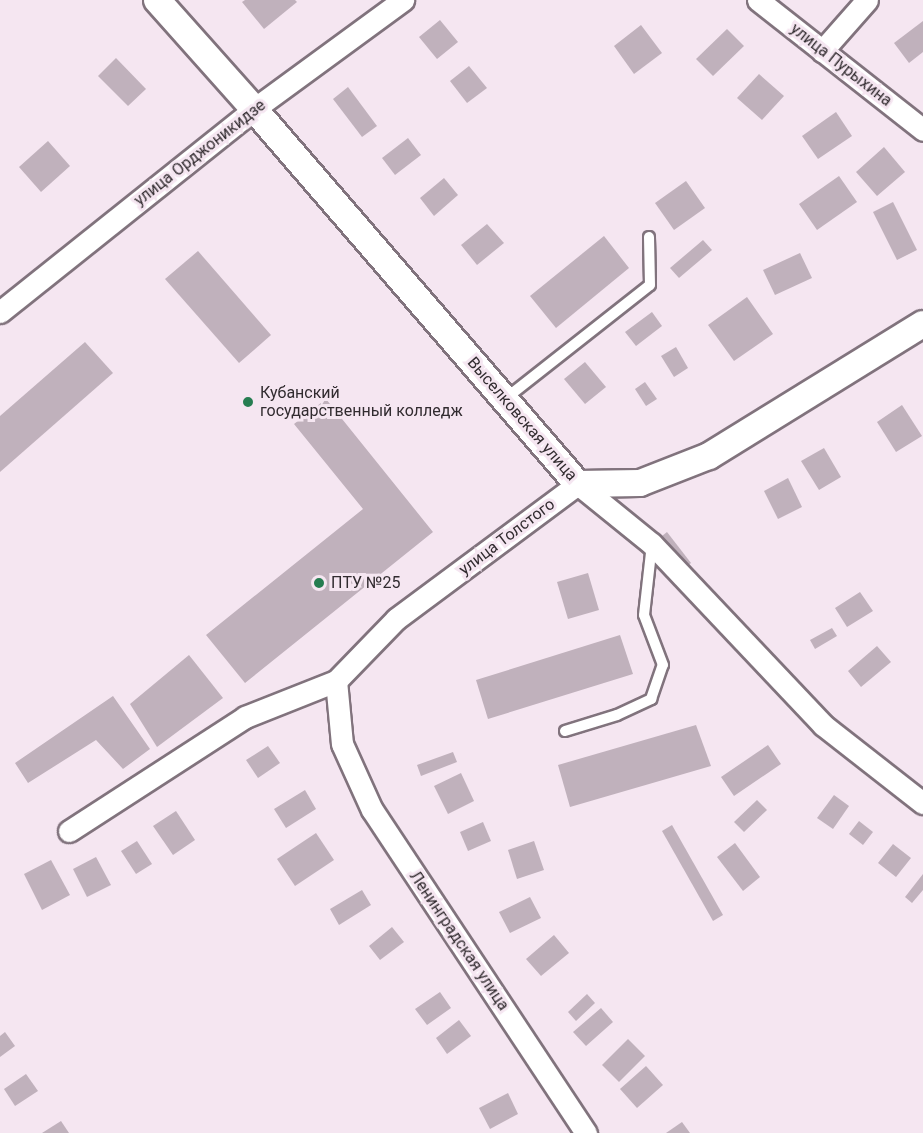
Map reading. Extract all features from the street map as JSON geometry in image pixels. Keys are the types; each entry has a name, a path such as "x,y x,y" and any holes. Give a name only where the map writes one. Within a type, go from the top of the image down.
{"street":[{"name":"Выселковская улица","path":"157,0 578,484 652,544 823,725 923,803"},
{"name":"улица Орджоникидзе","path":"0,312 254,109 403,0"},
{"name":"улица Пурыхина","path":"759,0 923,130"},
{"path":"822,51 867,0"},
{"path":"578,484 640,483 709,456 923,324"},
{"name":"улица Толстого","path":"69,831 245,717 336,681 396,619 578,484"},
{"name":"Ленинградская улица","path":"336,681 342,744 372,810 586,1133"}],"lane":[{"path":"505,399 650,285 649,237"},
{"path":"565,731 617,715 651,699 663,665 644,615 652,544"}],"building":[{"path":"245,0 295,0 297,2 264,29 242,2"},
{"path":"440,20 458,42 437,59 419,37"},
{"path":"923,21 923,52 909,63 894,43"},
{"path":"641,25 662,53 634,74 614,46"},
{"path":"727,29 744,46 713,76 696,59"},
{"path":"116,58 146,89 128,106 98,76"},
{"path":"469,66 487,88 467,103 450,81"},
{"path":"759,74 784,96 762,120 737,98"},
{"path":"348,87 377,126 362,137 333,99"},
{"path":"836,112 852,136 818,159 802,136"},
{"path":"408,138 421,155 395,175 382,158"},
{"path":"48,141 70,166 41,192 19,167"},
{"path":"884,147 905,172 877,196 856,172"},
{"path":"839,176 857,202 817,230 799,204"},
{"path":"444,178 458,195 434,216 420,198"},
{"path":"686,181 705,208 674,230 655,203"},
{"path":"893,202 917,250 897,260 873,212"},
{"path":"487,224 504,243 477,265 461,245"},
{"path":"604,236 629,268 556,328 530,296"},
{"path":"703,240 712,250 679,278 670,268"},
{"path":"198,251 271,335 239,363 165,279"},
{"path":"800,253 812,278 775,295 763,270"},
{"path":"747,297 773,334 734,361 708,325"},
{"path":"652,312 662,326 636,346 625,332"},
{"path":"85,342 113,373 0,472 0,416"},
{"path":"676,347 688,368 674,377 661,356"},
{"path":"585,362 606,387 585,404 564,379"},
{"path":"645,382 657,399 646,406 635,389"},
{"name":"ПТУ №25","path":"326,399 433,532 245,683 206,635 363,509 294,424"},
{"path":"902,405 922,436 896,452 877,422"},
{"path":"824,448 841,477 819,490 801,461"},
{"path":"788,478 802,507 778,519 764,491"},
{"path":"667,532 691,563 682,570 657,540"},
{"path":"588,573 599,610 568,619 557,582"},
{"path":"860,592 873,611 847,627 835,608"},
{"path":"832,628 837,636 815,649 810,640"},
{"path":"620,635 633,674 488,719 476,680"},
{"path":"877,646 891,662 861,687 848,671"},
{"path":"189,655 223,698 157,747 130,704"},
{"path":"113,696 150,749 123,769 96,740 28,783 15,763"},
{"path":"696,725 711,766 570,807 558,765"},
{"path":"768,745 781,764 734,796 721,777"},
{"path":"268,746 280,763 258,778 246,760"},
{"path":"453,752 457,762 421,776 417,765"},
{"path":"461,773 474,801 448,814 434,786"},
{"path":"305,790 316,809 286,828 274,809"},
{"path":"834,795 849,806 833,829 817,818"},
{"path":"757,800 767,810 744,832 734,822"},
{"path":"176,811 195,840 173,855 153,826"},
{"path":"859,821 873,832 863,845 849,834"},
{"path":"483,822 491,841 468,851 460,832"},
{"path":"672,825 723,915 713,921 662,831"},
{"path":"316,833 334,860 295,886 277,859"},
{"path":"137,841 152,864 136,874 121,851"},
{"path":"534,841 544,870 517,879 508,850"},
{"path":"735,843 760,877 743,891 717,857"},
{"path":"893,844 911,858 896,877 878,863"},
{"path":"96,857 111,885 87,897 73,869"},
{"path":"51,860 70,895 42,910 24,874"},
{"path":"923,874 923,890 912,903 905,897"},
{"path":"362,890 371,905 339,925 330,909"},
{"path":"530,897 541,918 510,933 499,912"},
{"path":"392,927 404,942 380,960 369,946"},
{"path":"554,935 569,953 541,976 526,959"},
{"path":"440,992 451,1008 427,1025 415,1009"},
{"path":"587,994 595,1003 576,1021 568,1012"},
{"path":"601,1008 613,1022 586,1046 573,1032"},
{"path":"459,1020 471,1036 447,1054 436,1038"},
{"path":"5,1032 15,1046 0,1057 0,1036"},
{"path":"628,1039 645,1056 619,1082 602,1065"},
{"path":"646,1066 663,1085 637,1108 620,1089"},
{"path":"26,1074 38,1091 15,1106 4,1089"},
{"path":"508,1093 518,1114 490,1129 479,1108"},
{"path":"61,1121 69,1133 42,1133"},
{"path":"682,1122 690,1133 666,1133"}],"place":[{"name":"Кубанский государственный колледж","path":"248,402"},
{"name":"ПТУ №25","path":"319,583"}]}
